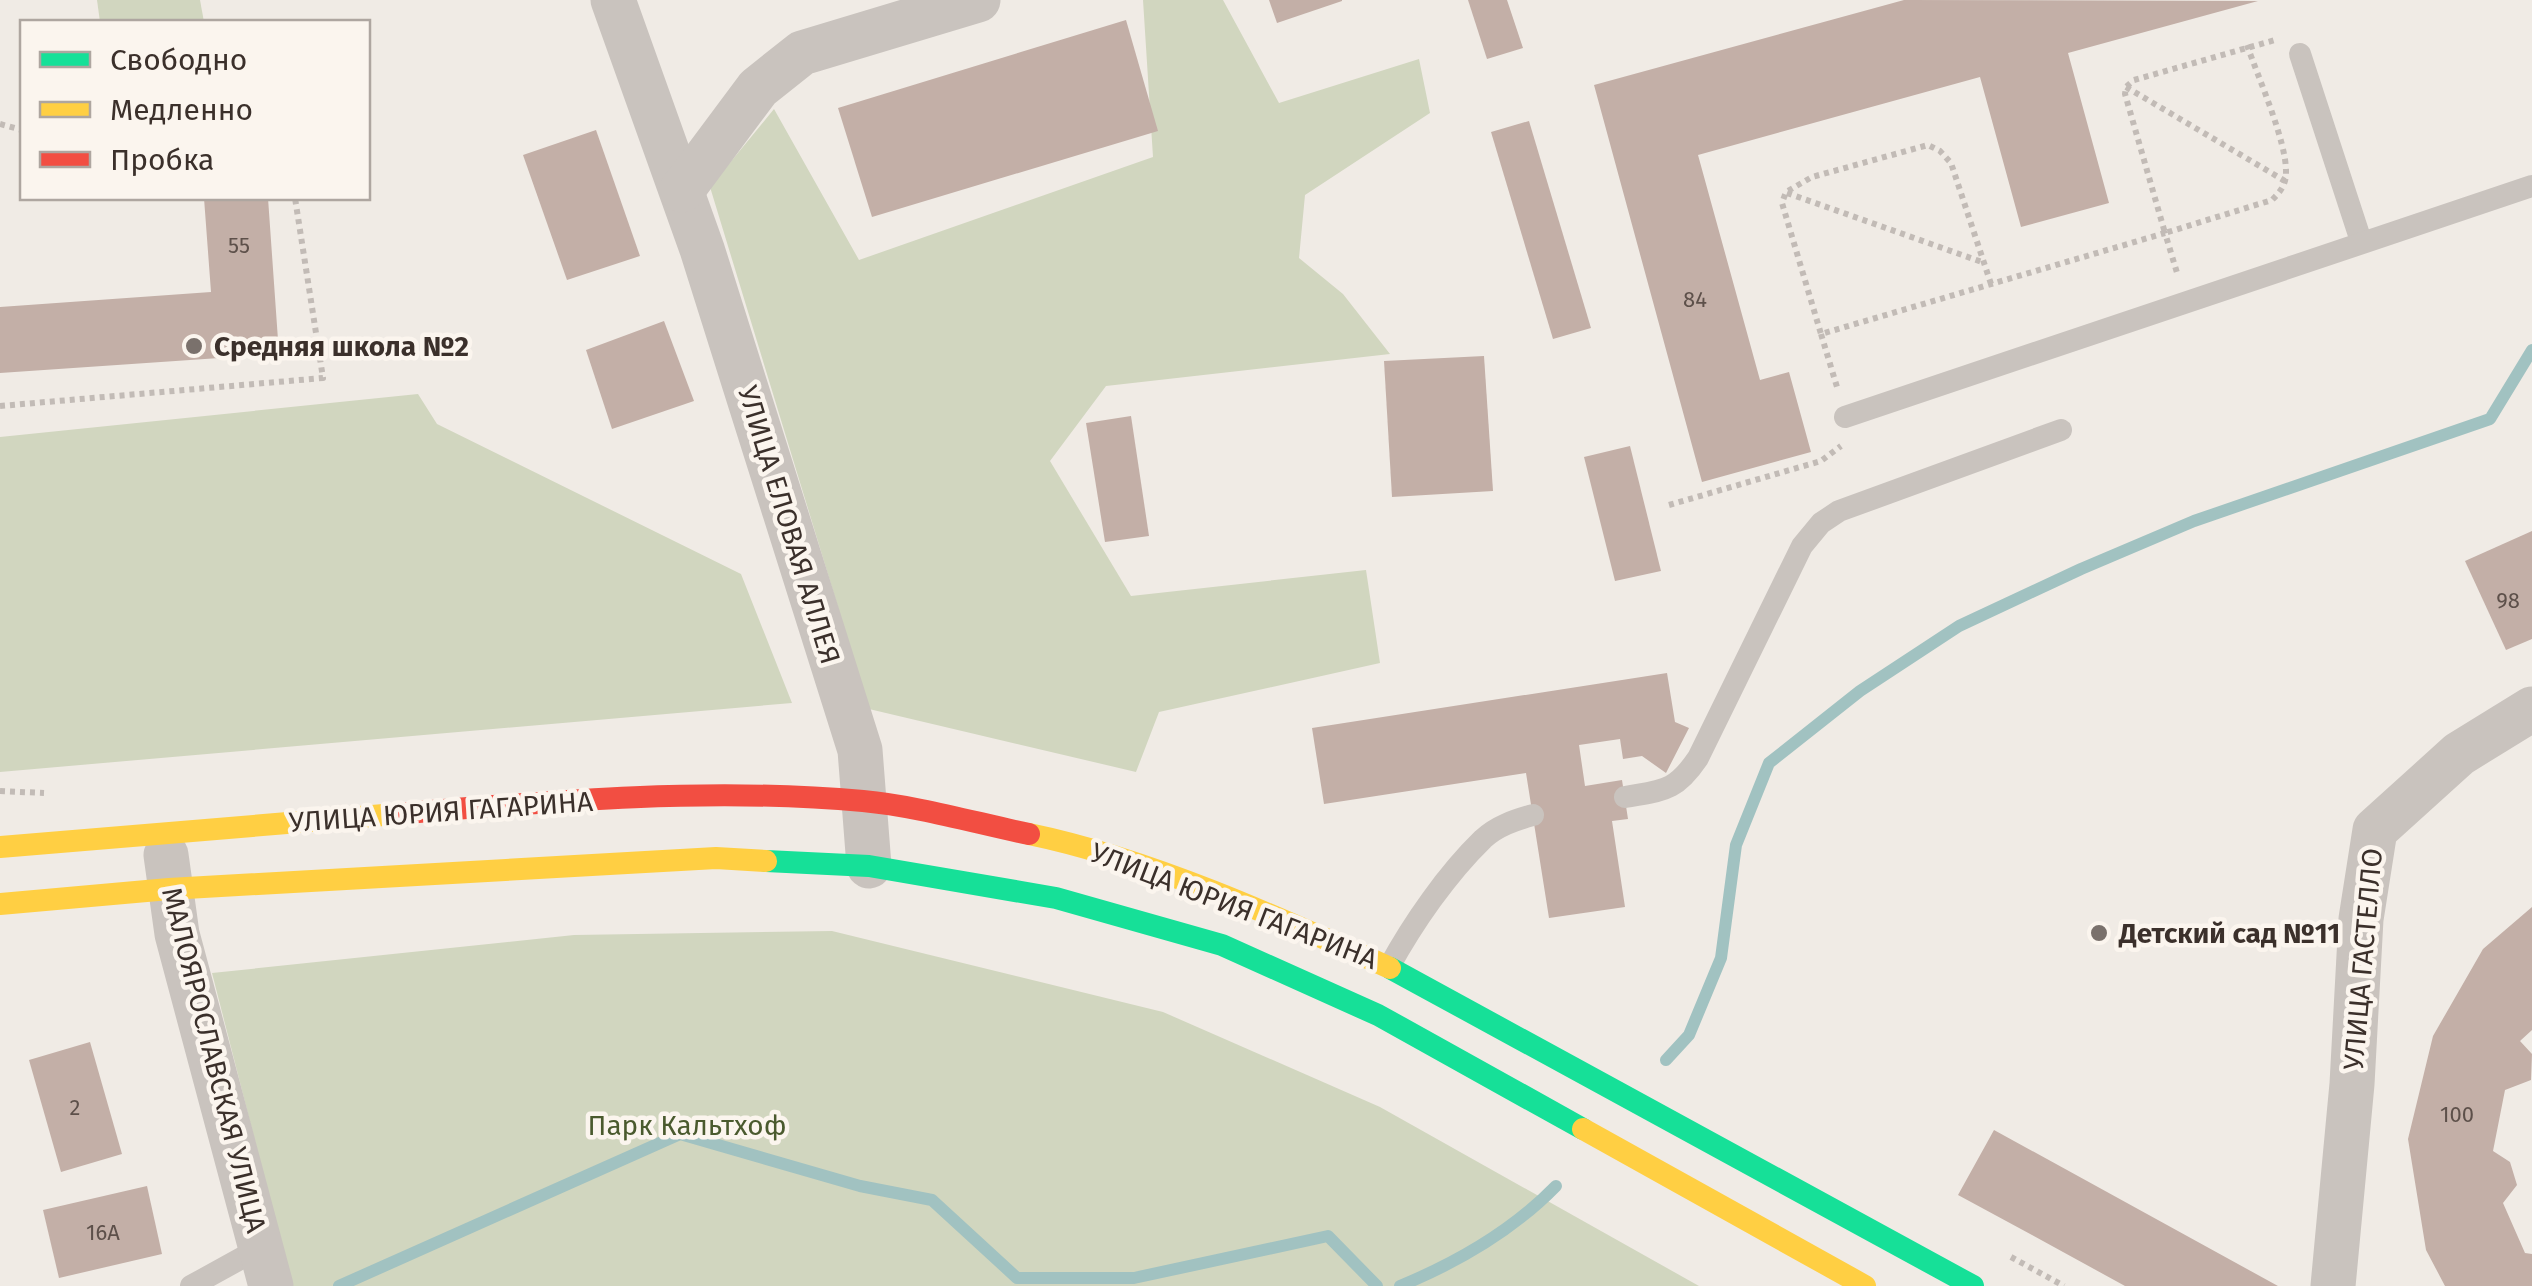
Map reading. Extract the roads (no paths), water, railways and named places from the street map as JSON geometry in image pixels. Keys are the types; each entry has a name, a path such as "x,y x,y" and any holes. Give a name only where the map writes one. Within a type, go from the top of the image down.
{"main road":[{"name":"УЛИЦА ЮРИЯ ГАГАРИНА","path":"0,847 523,803 710,796 866,801 1072,843 1231,899 1389,967 1974,1286"},
{"name":"УЛИЦА ЮРИЯ ГАГАРИНА","path":"0,904 169,889 716,858 869,866 1056,898 1222,945 1378,1015 1865,1286"}],"street":[{"name":"УЛИЦА ЕЛОВАЯ АЛЛЕЯ","path":"613,0 682,190 860,750 869,866"},
{"path":"682,190 758,88 802,54 978,0"},
{"name":"УЛИЦА ГАСТЕЛЛО","path":"2332,1286 2352,1084 2362,919 2374,830 2459,754 2532,709"},
{"name":"МАЛОЯРОСЛАВСКАЯ УЛИЦА","path":"164,833 177,934 266,1267"}],"lane":[{"path":"2300,54 2360,241"},
{"path":"1845,416 2532,186"},
{"path":"1625,797 1665,789 1683,780 1698,758 1802,546 1821,524 1838,511 2061,430"},
{"path":"1389,967 1410,928 1485,837 1510,822 1533,815"},
{"path":"191,1286 266,1267"}],"waterway":[{"path":"1666,1060 1689,1035 1721,958 1736,845 1769,763 1860,691 1959,626 2194,521 2490,419 2532,350"},
{"path":"339,1286 680,1134 860,1186 932,1200 1017,1278 1134,1278 1328,1236 1377,1286"},
{"path":"1400,1286 1483,1244 1556,1186"}],"place":[{"name":"Средняя школа №2","path":"194,346"},
{"name":"Детский сад №11","path":"2099,933"}],"park label":[{"name":"Парк Кальтхоф","path":"687,1125"}]}
